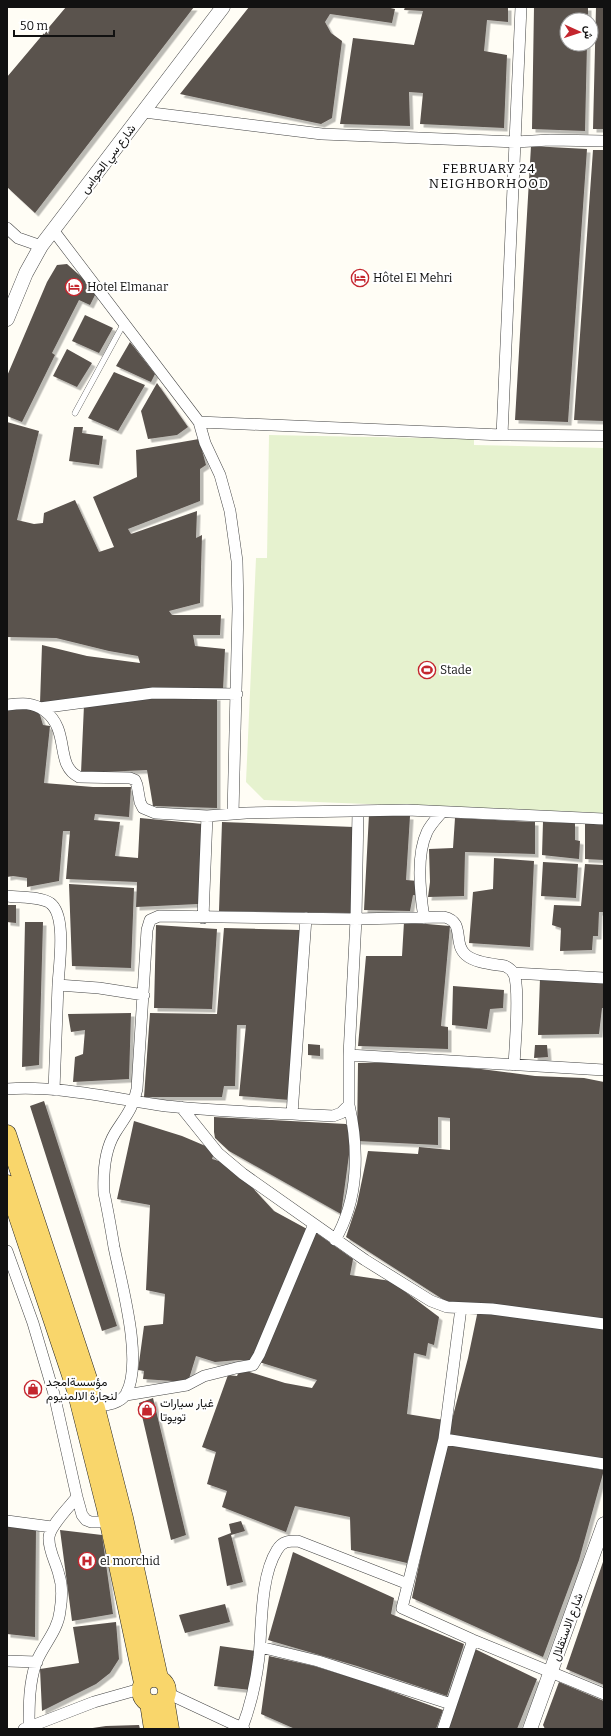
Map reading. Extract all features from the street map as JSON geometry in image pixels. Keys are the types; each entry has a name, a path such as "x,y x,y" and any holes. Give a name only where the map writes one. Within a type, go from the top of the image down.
{"main road":[{"path":"7,1134 75,1336 96,1406 124,1518 154,1691 153,1729"},
{"path":"7,1184 76,1390 154,1691 170,1729"}],"street":[{"name":"شارع سي الحواس","path":"7,320 26,273 41,246 223,7"},
{"path":"502,435 522,7"},
{"path":"144,112 322,134 515,142 550,140 604,140"},
{"path":"7,228 18,238 41,246"},
{"path":"53,230 199,422 203,437 220,475 230,511 237,561 238,609 233,814"},
{"path":"199,422 502,435 604,436"},
{"path":"40,708 153,693 236,694"},
{"path":"7,705 26,703 40,708 54,719 59,728 66,763 73,773 79,777 130,778 134,780 137,785 140,802 143,808 148,812 207,816 358,811 442,812 604,819"},
{"path":"336,1240 346,1220 352,1197 355,1143 349,1105 349,1055 356,919 358,811"},
{"path":"424,918 421,898 420,859 427,831 442,812"},
{"path":"203,918 207,816"},
{"path":"7,896 41,900 49,903 56,909 60,925 54,1090"},
{"path":"96,1406 118,1402 126,1395 130,1383 132,1368 131,1330 104,1193 103,1170 108,1148 114,1134 129,1113 134,1102 137,1089 147,930 150,920 159,916 203,918 451,919 455,924 460,945 465,954 474,959 505,966 510,968 513,973 515,979 516,1003 514,1065"},
{"path":"292,1114 306,918"},
{"path":"513,973 604,978"},
{"path":"58,985 99,988 144,995"},
{"path":"349,1055 604,1070"},
{"path":"7,1089 54,1090 134,1102 181,1107 333,1116 340,1113 349,1105"},
{"path":"181,1107 228,1163 336,1240 431,1301 447,1307 492,1309 604,1324"},
{"path":"126,1395 187,1385 204,1376 253,1365 259,1356 314,1224"},
{"path":"7,1251 33,1323 54,1394 82,1515 86,1520 91,1522 109,1522"},
{"path":"460,1308 444,1439 402,1608 473,1640 604,1694"},
{"path":"444,1439 604,1464"},
{"path":"77,1497 52,1527 49,1536 49,1544 60,1575 62,1593 60,1614 54,1632 37,1662 31,1689 26,1728 94,1702 154,1691 243,1729 256,1681 264,1592 271,1562 277,1548 286,1541 298,1541 408,1584"},
{"path":"7,1521 52,1527"},
{"name":"شارع الاستقلال","path":"530,1729 604,1524"},
{"path":"443,1729 473,1640"},
{"path":"260,1647 318,1661 451,1704"},
{"path":"7,1662 37,1662"}],"lane":[{"path":"75,413 124,323"}],"green space":[{"name":"Stade","path":"269,435 474,439 474,445 604,448 604,813 264,800 246,782 256,558 267,558"}],"building":[{"path":"66,7 194,7 35,213 7,187 7,77"},
{"path":"249,7 386,7 395,9 392,23 330,14 325,22 331,33 342,41 332,118 321,124 180,94"},
{"path":"405,7 508,7 508,22 487,20 484,51 507,55 504,128 420,124 423,93 409,92 410,126 340,124 353,38 414,45 423,11 404,10"},
{"path":"534,7 588,7 588,12 559,12 559,52 587,52 585,131 532,129"},
{"path":"596,7 604,7 604,129 593,129 595,52 599,52 599,12 596,12"},
{"path":"531,146 587,149 568,422 515,420"},
{"path":"593,150 604,150 604,421 574,420"},
{"path":"67,264 97,291 90,305 79,300 52,353 55,355 22,422 7,416 7,376 47,282 57,265"},
{"path":"85,315 113,328 99,353 72,341"},
{"path":"130,342 155,374 151,382 116,366"},
{"path":"67,349 92,363 77,387 53,376"},
{"path":"114,372 145,385 118,431 88,418"},
{"path":"157,383 188,427 177,435 148,439 141,411"},
{"path":"7,422 39,431 17,520 34,524 43,523 44,513 75,500 99,552 114,547 93,497 137,477 136,450 199,439 206,465 200,469 200,501 128,529 131,534 197,511 196,538 202,535 200,603 169,611 172,615 221,615 220,635 193,635 195,646 225,649 223,690 40,703 42,645 87,656 140,663 138,656 109,651 56,638 7,637"},
{"path":"74,427 83,427 82,433 103,436 99,465 69,461"},
{"path":"152,695 217,697 217,808 153,806 147,770 81,773 84,705"},
{"path":"32,706 40,715 43,725 50,726 44,783 93,787 131,787 129,817 95,814 94,820 120,822 115,856 138,858 140,818 203,824 198,904 136,907 137,882 66,879 70,831 63,831 59,881 27,887 27,878 13,876 7,877 7,710"},
{"path":"369,814 410,816 406,880 418,881 419,896 413,895 410,911 364,910"},
{"path":"455,818 535,822 535,854 465,852 464,896 428,897 430,882 429,849 453,848"},
{"path":"222,822 354,827 352,913 219,911"},
{"path":"543,822 575,823 575,840 580,841 579,859 542,855"},
{"path":"585,823 604,825 604,860 585,859"},
{"path":"494,858 534,861 530,947 469,943 473,892 493,889"},
{"path":"543,862 578,864 576,898 541,896"},
{"path":"585,864 604,865 604,912 599,912 598,936 593,936 592,950 560,951 561,928 552,925 554,905 581,906"},
{"path":"69,884 134,888 131,968 72,966"},
{"path":"7,905 16,905 16,923 7,922"},
{"path":"25,922 43,922 39,1065 22,1067"},
{"path":"404,922 450,926 441,1026 448,1027 448,1049 358,1046 366,956 402,956"},
{"path":"156,925 217,929 212,1009 154,1008"},
{"path":"224,928 300,930 290,1100 239,1096 246,1025 237,1025 235,1086 224,1086 222,1097 144,1097 150,1013 217,1014"},
{"path":"540,978 604,982 604,1008 602,1008 599,1034 538,1035"},
{"path":"453,986 504,990 503,1008 490,1009 487,1029 452,1025"},
{"path":"131,1013 129,1079 73,1082 75,1057 83,1054 85,1030 71,1032 68,1014"},
{"path":"308,1044 320,1045 320,1056 308,1055"},
{"path":"535,1045 547,1045 548,1057 534,1058"},
{"path":"396,1062 481,1069 535,1076 584,1078 604,1082 604,1322 447,1302 346,1237 357,1204 368,1151 418,1154 419,1147 450,1150 450,1118 438,1117 438,1145 357,1141 358,1063"},
{"path":"44,1101 117,1326 102,1331 30,1106"},
{"path":"214,1117 346,1124 350,1129 351,1140 341,1214 229,1151 215,1138"},
{"path":"134,1121 182,1136 215,1150 212,1159 226,1163 249,1184 274,1211 307,1229 255,1361 238,1360 215,1362 196,1356 188,1382 143,1379 144,1371 138,1370 144,1326 163,1324 165,1294 146,1290 150,1205 117,1199"},
{"path":"315,1232 353,1259 350,1275 391,1281 439,1317 434,1345 428,1343 426,1356 414,1353 407,1414 444,1420 437,1455 407,1563 351,1550 350,1517 295,1506 286,1532 222,1507 227,1491 207,1484 216,1452 202,1447 228,1375 237,1376 240,1369 285,1383 312,1388 317,1380 259,1362"},
{"path":"478,1310 604,1327 604,1459 448,1435 468,1358"},
{"path":"153,1398 186,1535 171,1540 139,1403"},
{"path":"448,1443 604,1470 579,1560 543,1657 412,1598 431,1508"},
{"path":"241,1521 245,1531 231,1535 243,1582 227,1586 218,1538 231,1533 229,1524"},
{"path":"7,1524 36,1527 35,1637 7,1634"},
{"path":"60,1530 102,1535 113,1614 72,1621"},
{"path":"293,1552 394,1598 391,1614 464,1644 447,1696 357,1666 268,1640"},
{"path":"604,1559 604,1685 566,1669"},
{"path":"225,1604 230,1622 185,1633 179,1615"},
{"path":"116,1622 119,1659 110,1673 96,1684 42,1711 40,1669 79,1663 73,1627"},
{"path":"220,1646 256,1651 251,1690 214,1686"},
{"path":"473,1648 537,1679 517,1729 447,1729"},
{"path":"269,1656 314,1666 366,1682 443,1710 436,1729 295,1729 261,1714"},
{"path":"559,1682 604,1701 604,1729 545,1729 543,1725"},
{"path":"139,1725 140,1729 86,1729 106,1726"}],"place":[{"name":"Hôtel El Mehri","path":"360,278"},
{"name":"Hotel Elmanar","path":"74,287"},
{"name":"Stade","path":"427,670"},
{"name":"مؤسسةامجد لنجارة الالمنيوم","path":"33,1389"},
{"name":"غيار سيارات تويوتا","path":"147,1410"},
{"name":"el morchid","path":"87,1561"}],"district":[{"name":"FEBRUARY 24 NEIGHBORHOOD","path":"489,176"}]}
